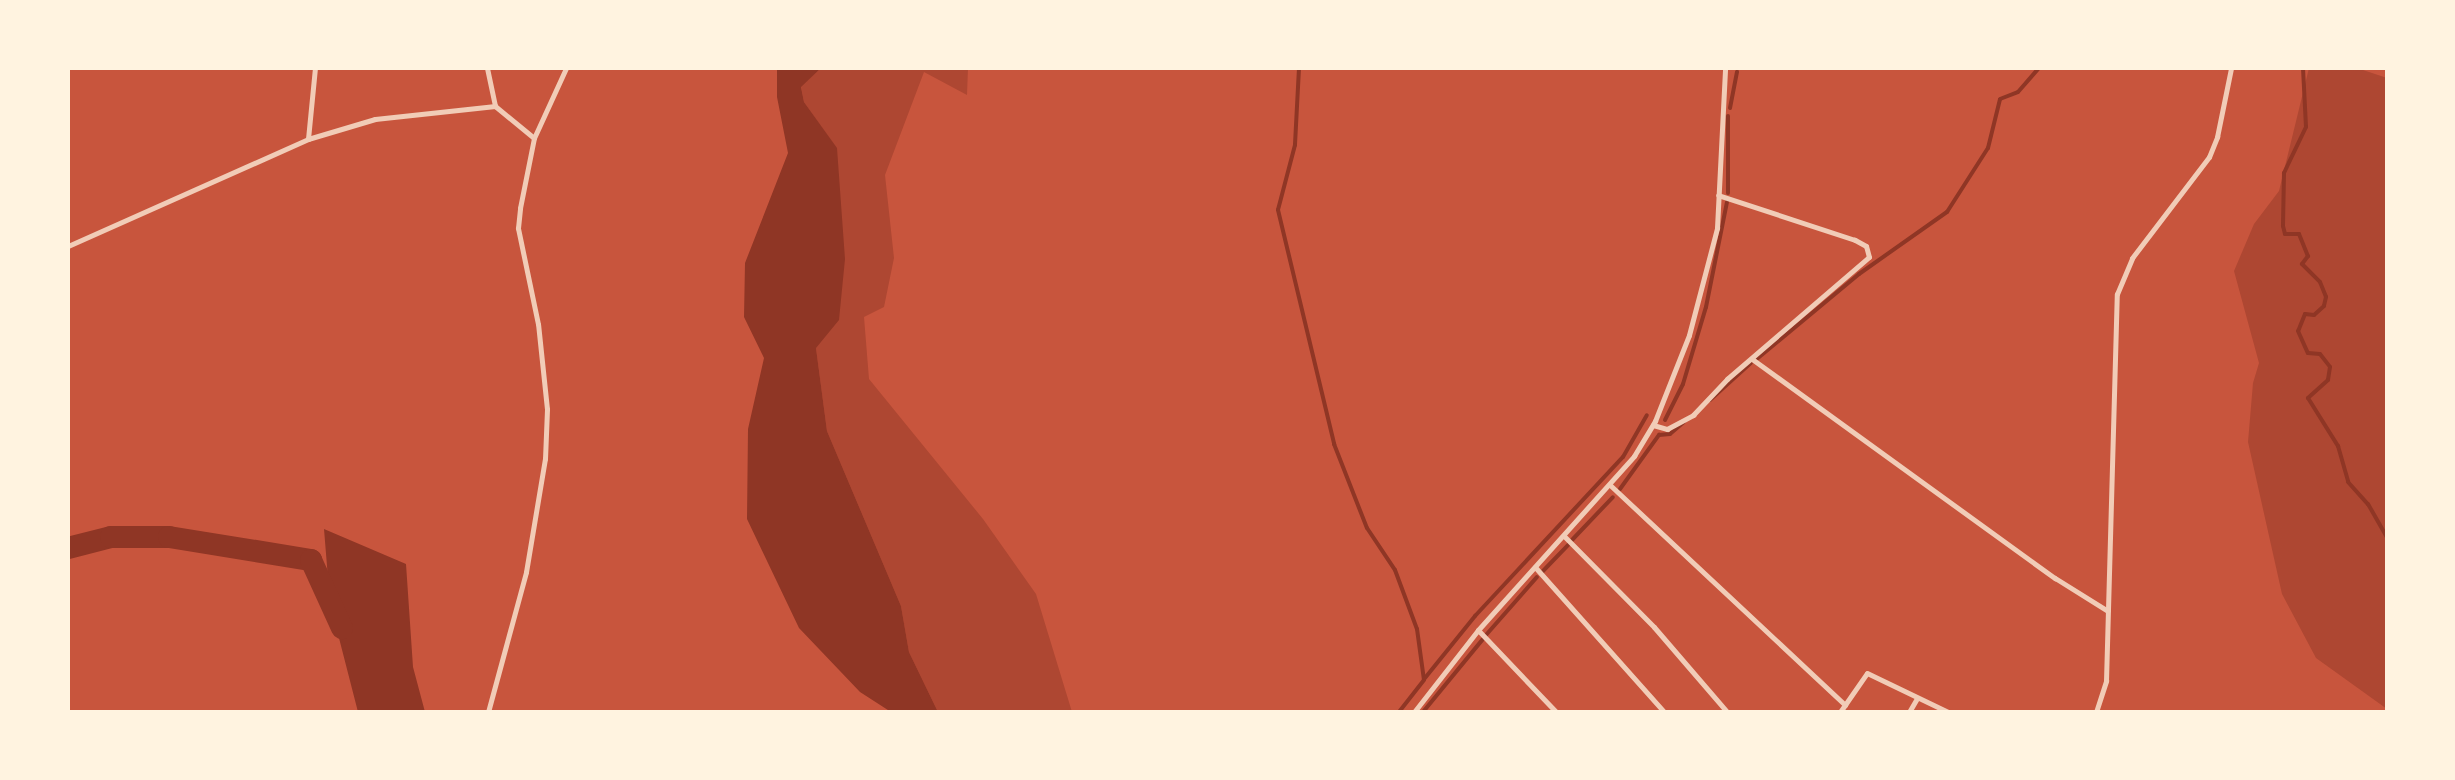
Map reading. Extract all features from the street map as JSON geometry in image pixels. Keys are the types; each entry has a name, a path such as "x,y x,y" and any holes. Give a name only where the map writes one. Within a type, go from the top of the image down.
{"street":[{"path":"308,138 315,68"},
{"path":"487,68 495,106 534,138"},
{"path":"488,712 526,572 545,459 547,409 538,324 518,228 534,138 566,68"},
{"path":"1414,712 1478,630 1610,485 1653,424 1689,335 1718,228 1725,68"},
{"path":"2096,712 2106,681 2117,294 2132,258 2209,157 2218,138 2230,68"},
{"path":"68,246 308,138 375,119 495,106"},
{"path":"1653,424 1667,429 1693,415 1869,257 1869,250 1855,240 1718,194"},
{"path":"1752,359 2108,612"},
{"path":"1610,485 1845,704"},
{"path":"1564,536 1654,627 1727,712"},
{"path":"1535,567 1664,712"},
{"path":"1478,630 1556,712"},
{"path":"1840,712 1868,672 1948,712"},
{"path":"1910,712 1917,698"}],"shaded area":[{"path":"777,68 821,68 801,87 804,102 837,148 845,259 839,320 816,348 827,431 901,606 909,652 938,712 891,712 860,692 799,628 747,519 748,429 764,358 744,317 745,263 788,153 777,97"},
{"path":"821,68 968,68 967,95 924,72 885,175 894,258 884,307 864,317 869,379 983,519 1036,594 1072,712 938,712 909,652 901,606 827,431 816,348 837,149 804,102 801,86"},
{"path":"2309,68 2357,68 2387,78 2387,709 2316,658 2282,594 2248,442 2253,383 2259,363 2234,271 2254,224 2279,191"},
{"path":"324,529 406,564 413,667 425,712 358,712 330,603"}],"waterway":[{"path":"1299,68 1295,145 1278,210 1334,444 1367,528 1395,570 1417,629 1424,680 1399,712"},
{"path":"1758,358 1859,274 1947,212 1988,148 2000,99 2018,92 2039,68"},
{"path":"2303,68 2306,127 2284,173 2283,226 2285,234 2299,234 2308,256 2302,264 2320,282 2326,297 2324,306 2314,315 2305,314 2298,331 2308,353 2320,354 2330,367 2328,380 2308,398 2338,446 2348,482 2368,504 2388,539"},
{"path":"1730,108 1737,72"},
{"path":"1728,116 1728,193"},
{"path":"1665,420 1683,384 1706,307 1727,202"},
{"path":"1710,400 1751,363"},
{"path":"1425,678 1475,616 1623,457 1647,415"},
{"path":"1620,489 1659,435 1670,434 1684,422"},
{"path":"1572,540 1613,497"},
{"path":"68,548 111,537 169,537 311,560 342,628"},
{"path":"1543,571 1569,544"},
{"path":"1486,635 1537,577"},
{"path":"1423,712 1483,639"}]}
